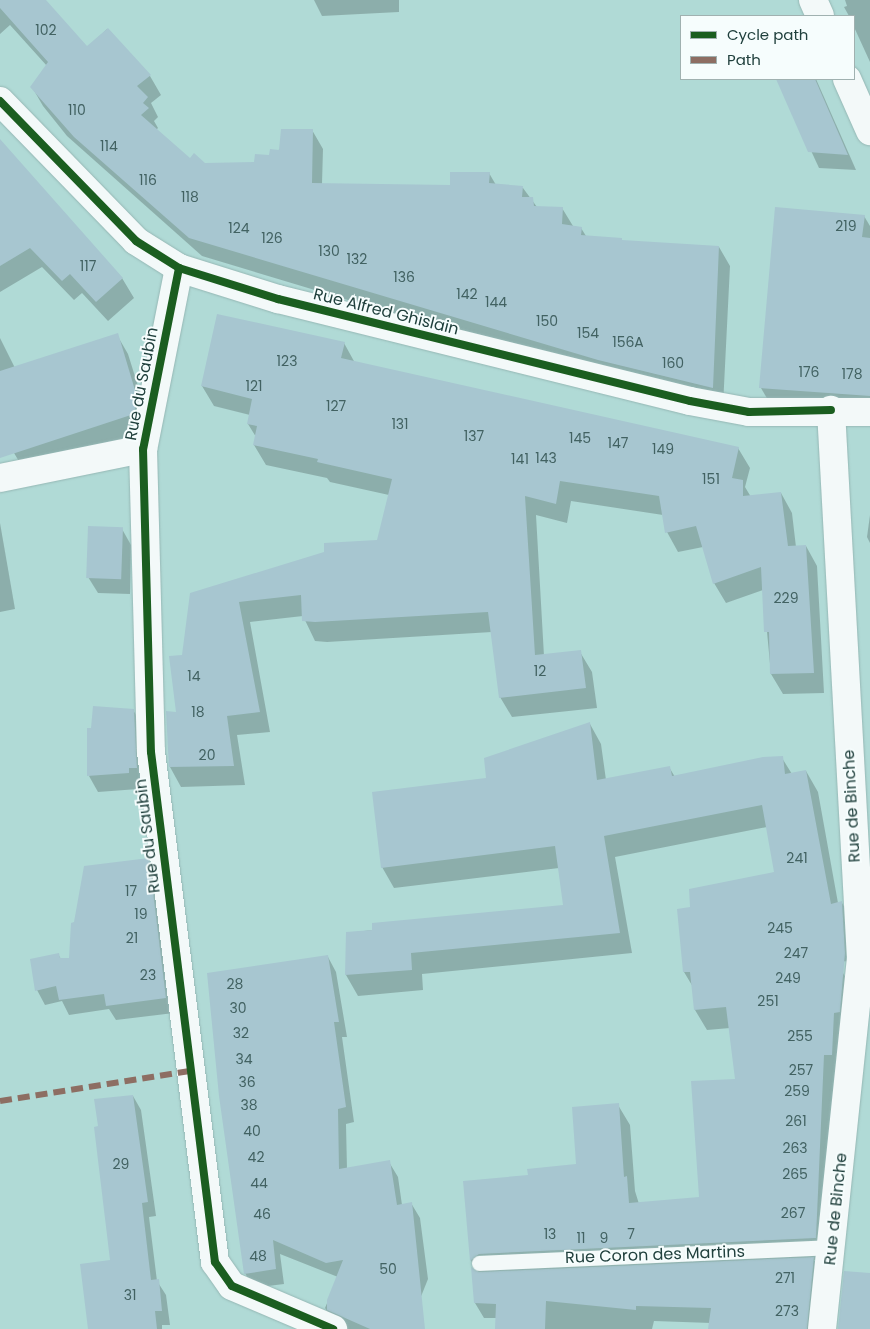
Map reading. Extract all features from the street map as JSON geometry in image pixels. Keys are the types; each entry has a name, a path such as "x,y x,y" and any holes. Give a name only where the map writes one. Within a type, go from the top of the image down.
{"street":[{"path":"813,0 820,15"},
{"path":"847,80 870,131"},
{"name":"Rue Alfred Ghislain","path":"0,101 136,241 179,268 278,300 690,401 749,412 831,410"},
{"name":"Rue du Saubin","path":"179,268 143,449 151,752 215,1262 232,1286 334,1329"},
{"path":"831,410 870,412"},
{"name":"Rue de Binche","path":"822,1329 861,959 831,410"},
{"path":"0,478 143,449"}],"lane":[{"name":"Rue Coron des Martins","path":"478,1263 832,1247"}],"building":[{"path":"0,0 46,0 87,46 108,28 151,75 137,86 148,97 143,103 149,108 141,115 190,158 194,153 205,163 254,162 255,154 269,155 270,149 279,150 281,129 313,129 312,183 450,185 450,172 490,172 489,183 523,186 522,197 533,197 534,206 563,207 562,224 582,227 581,235 622,238 622,240 719,246 713,388 598,360 189,238 74,137 30,87 48,62 0,8"},
{"path":"776,80 815,80 848,155 808,152"},
{"path":"0,139 123,278 96,302 70,274 62,281 30,248 0,266"},
{"path":"775,207 865,215 862,237 870,238 870,396 759,388"},
{"path":"217,314 345,342 341,358 739,447 732,478 743,480 743,496 781,492 788,546 806,545 814,673 770,674 769,632 764,632 761,567 713,584 696,526 665,533 659,496 560,481 556,504 525,496 535,655 581,650 586,688 499,698 488,612 315,622 302,621 301,595 239,602 260,712 227,716 234,766 169,767 166,711 176,712 169,656 182,655 190,593 324,552 324,543 377,540 392,479 317,462 318,459 253,445 257,426 247,424 252,399 201,386"},
{"path":"118,333 137,397 134,414 0,458 0,371"},
{"path":"88,526 123,527 121,579 86,578"},
{"path":"93,706 134,709 137,768 129,768 129,773 87,776 87,728 91,728"},
{"path":"590,722 597,780 670,766 672,776 763,757 783,756 785,774 806,770 831,904 842,901 845,953 840,1012 834,1013 832,1055 824,1055 816,1238 479,1254 470,1261 463,1181 528,1175 527,1169 576,1164 572,1107 619,1103 624,1177 627,1176 629,1203 699,1197 691,1081 735,1079 726,1007 694,1010 690,972 683,972 677,909 690,907 689,889 774,872 762,805 604,836 620,933 411,953 412,970 345,975 346,932 372,930 372,923 563,905 555,846 381,868 372,792 486,778 484,758"},
{"path":"149,858 166,998 106,1006 104,994 59,1000 56,986 35,991 30,959 59,953 60,958 69,958 71,923 74,922 84,866"},
{"path":"328,955 339,1022 334,1022 346,1107 338,1109 339,1169 390,1160 397,1205 412,1202 425,1329 370,1329 327,1310 327,1300 343,1260 326,1263 273,1240 276,1269 244,1274 219,1096 207,973"},
{"path":"133,1095 148,1202 142,1203 151,1280 159,1279 162,1311 155,1311 157,1329 88,1329 80,1264 110,1260 94,1127 98,1126 94,1099"},
{"path":"814,1257 807,1329 708,1329 711,1308 636,1306 636,1310 546,1301 545,1329 495,1329 496,1304 474,1303 471,1267 479,1272"},
{"path":"844,1271 870,1273 870,1329 838,1329"}],"marked path":[{"path":"0,1101 190,1071"}],"cycle path":[{"path":"0,101 136,241 179,268 278,299 690,401 749,412 831,410"},
{"path":"179,268 143,449 151,752 215,1262 232,1286 333,1329"}]}
